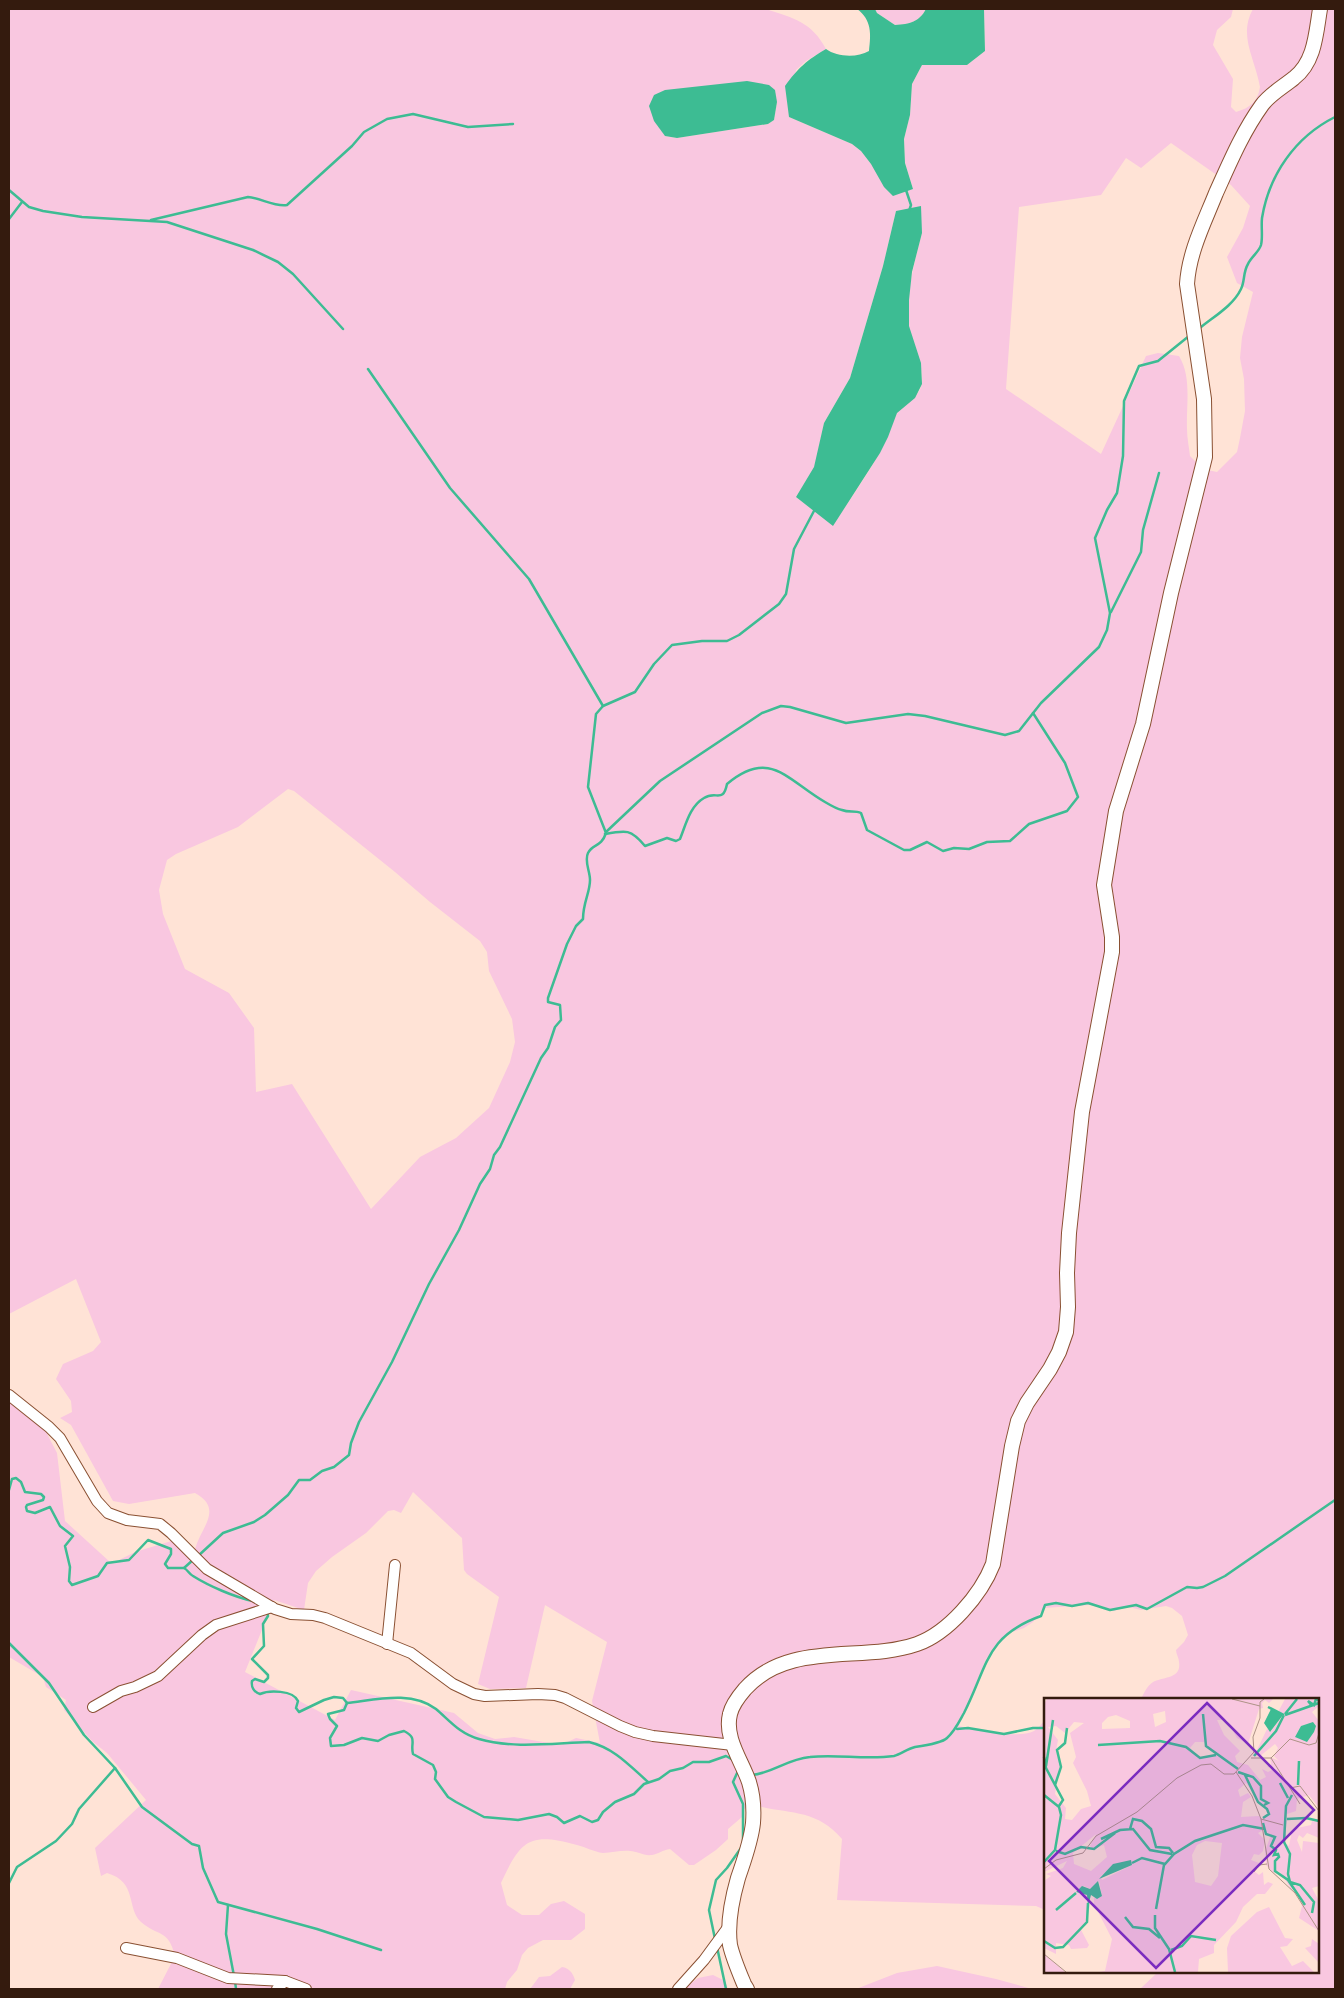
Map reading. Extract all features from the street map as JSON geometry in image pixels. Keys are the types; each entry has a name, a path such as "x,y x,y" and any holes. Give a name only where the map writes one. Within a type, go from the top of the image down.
{"street":[{"path":"747,1989 730,1946 729,1925 737,1881 750,1839 753,1806 749,1783 733,1745 729,1715 737,1699 752,1682 772,1669 793,1661 842,1653 886,1650 916,1644 932,1637 947,1626 976,1594 988,1576 993,1564 1012,1446 1018,1421 1027,1402 1050,1370 1066,1332 1069,1233 1082,1112 1089,1066 1112,952 1112,937 1104,884 1106,866 1116,811 1143,724 1169,602 1205,457 1204,399 1187,284 1188,266 1199,234 1248,124 1264,103 1306,67 1315,41 1320,9"},
{"path":"9,1395 60,1438 97,1501 108,1513 127,1520 160,1524 207,1569 272,1607 291,1614 313,1615 325,1618 411,1653 453,1684 474,1694 485,1696 555,1695 635,1732 653,1736 733,1745"},
{"path":"387,1644 395,1565"},
{"path":"94,1707 121,1691 135,1687 158,1676 202,1635 216,1625 272,1607"},
{"path":"678,1989 704,1960 729,1925"},
{"path":"126,1948 177,1958 228,1978 285,1982 306,1989"},
{"path":"277,1989 285,1982"}],"shaded area":[{"path":"9,9 766,9 801,22 815,33 826,49 806,61 796,70 789,117 852,144 861,151 871,164 913,189 905,163 904,139 910,115 912,84 922,65 967,65 985,51 984,9 1233,9 1231,17 1217,30 1213,45 1233,79 1231,107 1236,112 1255,100 1260,87 1247,38 1247,28 1253,9 1335,9 1335,1989 1140,1989 1157,1973 1319,1973 1319,1698 1142,1698 1153,1682 1174,1674 1179,1668 1176,1650 1188,1635 1182,1616 1166,1606 1141,1610 1125,1606 1114,1611 1102,1606 1090,1605 1044,1608 1033,1622 1024,1628 1009,1633 986,1659 959,1726 997,1733 1018,1734 1034,1731 1044,1721 1044,1910 1036,1906 837,1900 842,1839 832,1829 811,1817 751,1804 742,1811 742,1817 728,1829 728,1839 694,1865 689,1865 670,1849 649,1855 633,1851 596,1852 577,1845 548,1839 528,1843 515,1857 501,1883 507,1905 522,1915 539,1915 551,1904 564,1901 585,1914 585,1929 571,1940 543,1940 528,1948 522,1955 517,1970 507,1982 505,1989 158,1989 175,1956 172,1947 166,1937 141,1922 123,1882 107,1873 101,1876 95,1848 146,1800 107,1753 93,1742 64,1710 66,1700 46,1687 43,1677 9,1657 9,1393 43,1426 57,1453 65,1521 110,1562 178,1539 195,1549 208,1519 208,1505 204,1499 195,1493 129,1504 113,1501 71,1425 60,1418 72,1412 71,1401 56,1379 63,1364 93,1351 101,1342 76,1279 9,1314","holes":["777,102 774,120 768,124 677,138 665,136","1171,143 1231,185 1250,206 1243,228 1227,257 1237,283 1253,292 1242,337 1240,358 1244,379 1245,411 1237,452 1217,472 1203,469 1190,456 1187,432 1187,382 1186,373 1179,356 1158,353 1146,356 1101,454 1006,389 1019,207 1101,195 1126,158 1141,168","896,211 922,233 911,280 908,305 909,327 921,368 921,388 896,413 880,452 833,525 796,497 815,467 824,423 850,378 883,266","288,789 294,791 480,941 487,952 489,971 512,1019 515,1042 510,1062 489,1108 456,1138 420,1157 371,1209 292,1084 256,1092 254,1028 229,993 185,969 163,914 159,890 167,860 176,854 238,827","413,1492 462,1538 464,1570 467,1574 499,1597 478,1684 490,1689 526,1688 545,1605 607,1642 592,1701 600,1743 576,1738 561,1745 514,1737 495,1739 478,1733 454,1713 351,1690 335,1720 245,1672 274,1600 304,1610 308,1583 316,1571 366,1533 388,1511 394,1510 401,1513"]},
{"path":"857,9 875,9 877,13 895,25 914,22 926,9 984,9 985,51 967,65 922,65 912,84 910,115 904,139 905,163 913,189 893,196 884,187 861,151 852,144 789,117 785,86 808,61 826,49 836,54 847,56 859,55 869,51 870,33 868,23"},
{"path":"875,9 926,9 914,22 895,25 877,13"},
{"path":"747,81 769,85 775,90 777,102 774,120 768,124 677,138 665,136 654,121 649,106 654,95 665,90"},
{"path":"921,206 922,233 912,272 909,326 921,363 922,384 915,398 897,413 880,453 833,526 796,497 814,467 824,423 850,378 883,266 896,211"},
{"path":"937,1966 1032,1989 856,1989 897,1973"},
{"path":"562,1967 569,1970 574,1977 575,1980 570,1989 530,1989 539,1977 550,1976"},
{"path":"713,1975 725,1981 728,1989 684,1989 698,1978"}],"waterway":[{"path":"151,220 248,197 277,205 287,205 352,146 364,132 387,119 413,114 468,127 513,124"},
{"path":"1200,328 1228,306 1241,289 1246,267 1261,245 1262,218 1271,187 1286,159 1308,135 1335,117"},
{"path":"9,190 29,207 43,211 82,217 167,222 253,250 278,262 293,274 343,329"},
{"path":"906,190 911,205 909,211"},
{"path":"9,219 22,202"},
{"path":"606,832 660,781 762,713 781,706 846,723 908,714 925,716 1005,735 1019,731 1041,703 1099,647 1107,630 1110,613 1095,538 1107,510 1117,493 1123,456 1124,401 1139,366 1158,361 1189,336"},
{"path":"368,369 450,488 529,579 603,706"},
{"path":"1111,612 1141,552 1143,530 1159,473"},
{"path":"198,1556 223,1533 254,1522 265,1515 288,1495 299,1480 310,1480 322,1471 334,1467 349,1455 351,1443 359,1422 392,1362 429,1284 459,1230 480,1184 490,1169 494,1155 500,1147 541,1058 548,1048 555,1027 561,1020 560,1005 548,1002 548,998 567,944 576,926 583,919 590,885 588,853 602,841 606,833 588,787 596,714 603,706 635,692 654,664 672,645 702,641 727,641 739,635 779,604 786,594 794,549 815,509"},
{"path":"605,834 628,832 636,836 645,846 667,838 676,841 680,839 689,816 699,801 708,796 723,794 727,784 742,774 755,769 767,768 789,777 836,808 861,813 867,830 904,850 910,850 927,842 943,851 954,848 969,849 987,842 1010,841 1029,824 1067,811 1078,797 1065,763 1033,713"},
{"path":"9,1490 12,1479 16,1478 21,1482 25,1492 41,1494 44,1497 43,1500 27,1505 27,1511 35,1513 50,1507 60,1526 73,1536 65,1546 70,1567 69,1581 72,1585 98,1576 107,1563 129,1560 148,1540 171,1549 171,1554 165,1564 168,1568 184,1568 192,1575 214,1587 253,1601"},
{"path":"752,1775 767,1772 802,1758 820,1756 894,1756 912,1748 944,1740 959,1723 990,1654 998,1643 1023,1624 1041,1616 1045,1605 1056,1603 1072,1606 1088,1603 1110,1610 1136,1605 1147,1609 1187,1587 1203,1587 1225,1576 1335,1500"},
{"path":"184,1568 194,1559"},
{"path":"267,1611 268,1616 263,1624 264,1646 252,1659 268,1675 268,1678 264,1682 255,1679 252,1681 255,1691 260,1694 275,1692 291,1695 298,1701 296,1708 299,1712 334,1697 343,1698 347,1703"},
{"path":"9,1643 49,1683 84,1735 115,1768 142,1807 192,1844 199,1846 203,1868 218,1902 317,1929 381,1950"},
{"path":"347,1703 393,1698 415,1700 426,1703 436,1709 466,1734 492,1742 519,1745 589,1742 614,1753 648,1782"},
{"path":"347,1703 344,1710 328,1714 337,1726 330,1738 331,1746 344,1745 362,1738 378,1741 389,1735 404,1731 412,1738 413,1754 433,1765 436,1772 435,1779 448,1797 484,1817 518,1820 549,1814 557,1817 564,1823 580,1816 592,1822 598,1820 603,1812 615,1802 634,1794 644,1784 659,1779 670,1771 683,1768 693,1762 709,1762 726,1756 733,1760"},
{"path":"957,1729 968,1728 1004,1734 1033,1728 1044,1728"},
{"path":"9,1883 17,1867 56,1841 72,1824 79,1809 115,1768"},
{"path":"738,1771 733,1782 743,1804 743,1842"},
{"path":"715,1939 709,1910 716,1880 741,1848"},
{"path":"228,1905 226,1934 234,1976"},
{"path":"717,1947 726,1989"},
{"path":"235,1981 236,1989"}]}
